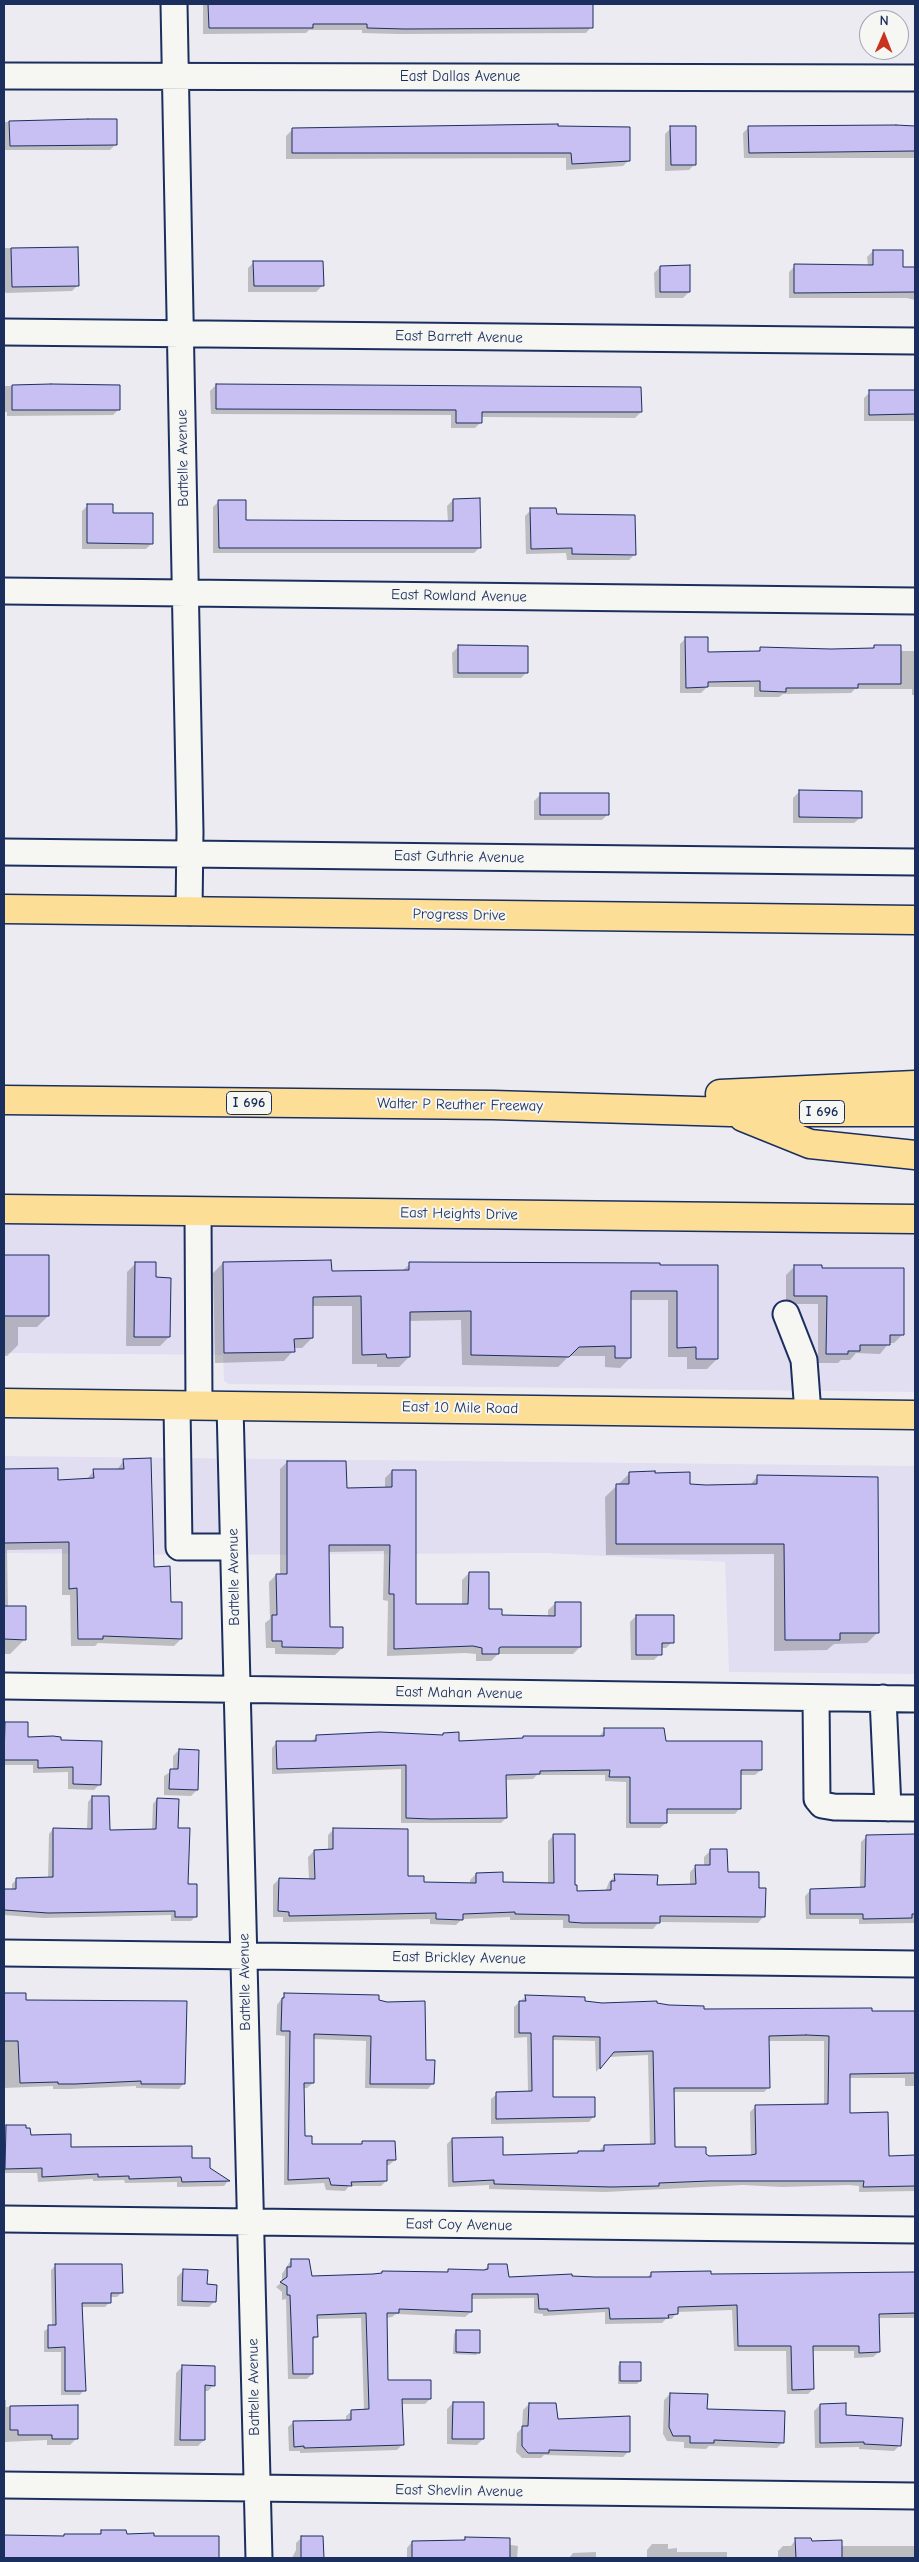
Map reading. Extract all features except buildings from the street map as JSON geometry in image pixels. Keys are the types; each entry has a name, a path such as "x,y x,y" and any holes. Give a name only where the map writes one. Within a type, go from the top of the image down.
{"main road":[{"name":"Progress Drive","path":"4,909 915,920"},
{"path":"494,1105 915,1085"},
{"name":"Walter P Reuther Freeway","path":"4,1100 494,1105 730,1112 915,1112"},
{"path":"730,1112 810,1144 915,1155"},
{"name":"East Heights Drive","path":"4,1209 915,1219"},
{"name":"East 10 Mile Road","path":"4,1403 915,1415"}],"street":[{"name":"Battelle Avenue","path":"174,4 190,854 189,912"},
{"name":"East Dallas Avenue","path":"4,76 915,78"},
{"name":"East Barrett Avenue","path":"4,332 915,341"},
{"name":"East Rowland Avenue","path":"4,591 915,601"},
{"name":"East Guthrie Avenue","path":"4,852 915,862"},
{"path":"198,1211 179,1547 233,1547"},
{"path":"786,1314 804,1360 808,1413"},
{"name":"Battelle Avenue","path":"230,1406 259,2558"},
{"name":"East Mahan Avenue","path":"4,1686 915,1699"},
{"path":"816,1698 817,1799 822,1805 834,1807 915,1808"},
{"path":"883,1698 888,1808"},
{"name":"East Brickley Avenue","path":"4,1953 915,1964"},
{"name":"East Coy Avenue","path":"4,2220 915,2230"},
{"name":"East Shevlin Avenue","path":"4,2485 915,2496"}],"shaded area":[{"path":"4,1222 915,1232 915,1392 229,1384 224,1381 223,1355 4,1353"},
{"path":"4,1456 915,1466 915,1674 729,1672 725,1562 544,1553 204,1555 4,1553"}]}
